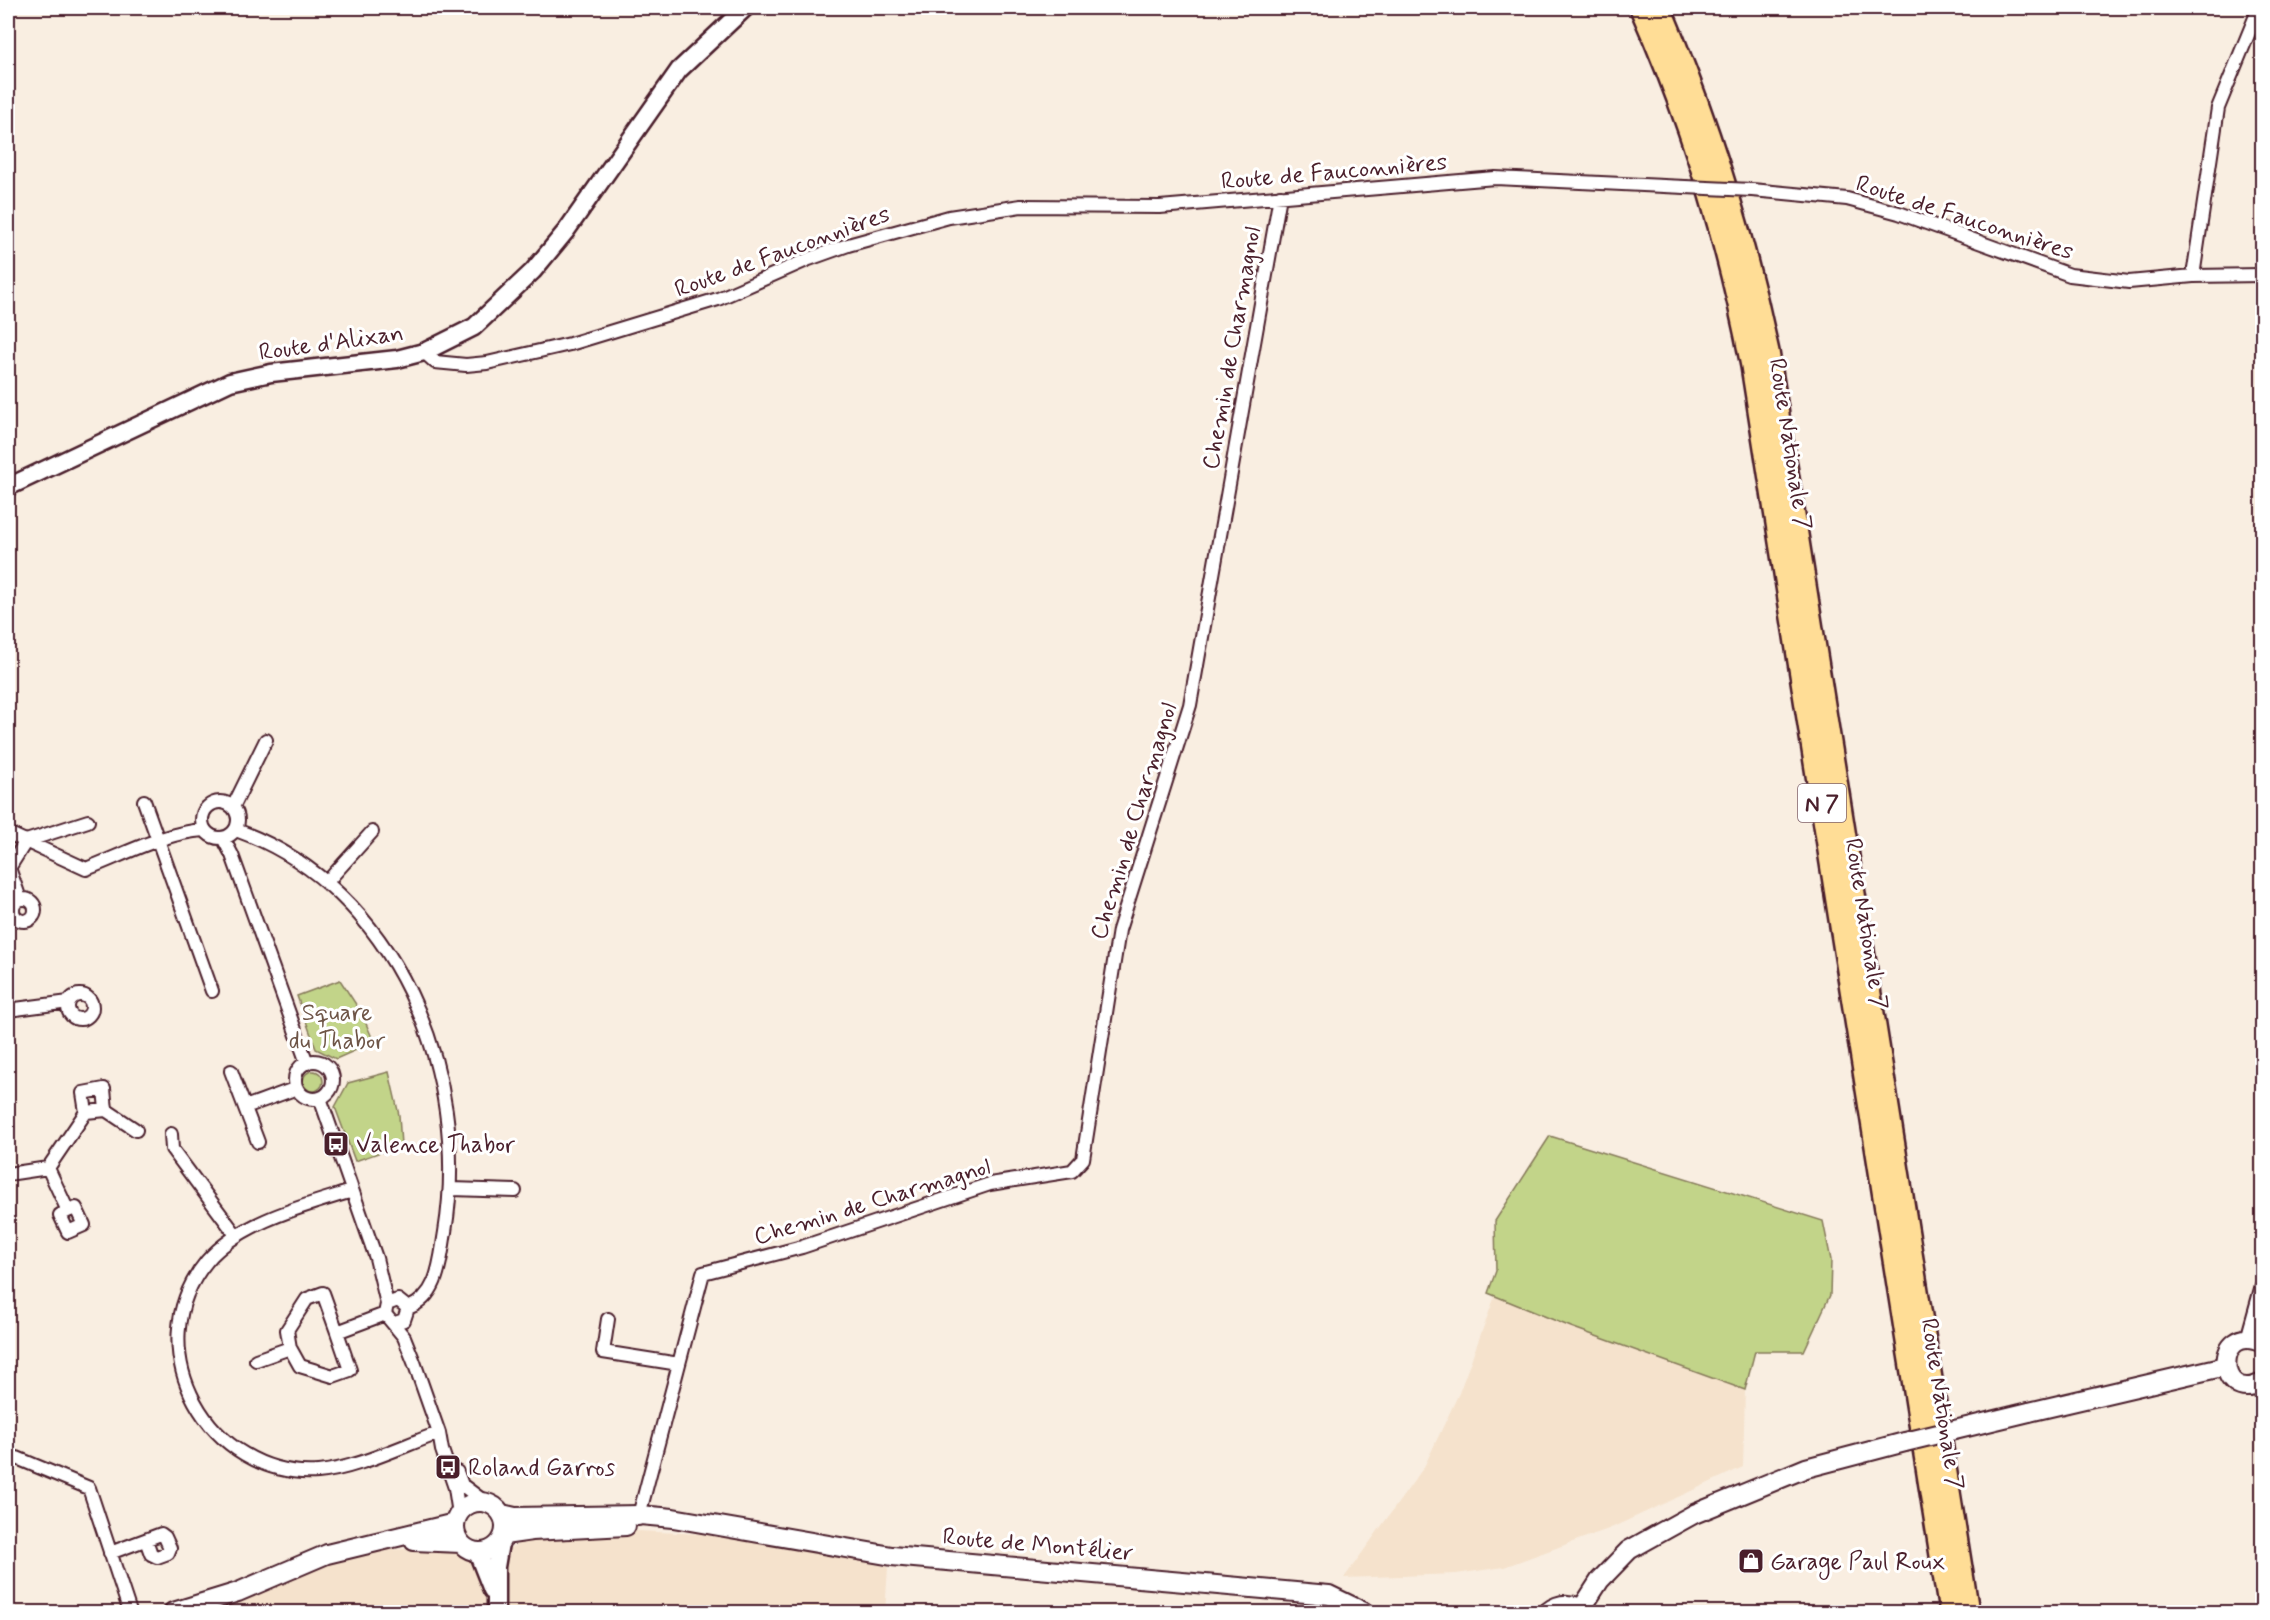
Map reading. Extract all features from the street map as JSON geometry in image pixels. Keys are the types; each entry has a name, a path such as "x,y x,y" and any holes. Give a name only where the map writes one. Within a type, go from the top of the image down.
{"highway":[{"name":"Route Nationale 7","path":"1641,8 1672,82 1702,164 1738,298 1752,366 1950,1612"},
{"name":"Route Nationale 7","path":"1660,8 1692,85 1721,167 1749,266 1768,352 1968,1612"}],"main road":[{"path":"2255,1341 2233,1346 2228,1352 2226,1366 2228,1374 2239,1385 2255,1386 2262,1383"},
{"path":"1548,1612 1562,1605 1585,1610 1600,1580 1629,1550 1694,1514 1806,1468 1905,1442 2226,1366"},
{"path":"173,1612 226,1596 327,1554 457,1519 471,1504 486,1503"},
{"name":"Route de Montélier","path":"486,1503 502,1514 515,1517 706,1524 892,1556 1329,1595 1364,1612"},
{"path":"502,1514 505,1521 502,1539"},
{"path":"457,1519 461,1543"},
{"name":"Route de Montélier","path":"477,1552 493,1549 502,1539 532,1531 637,1520"},
{"path":"385,1540 461,1543 477,1552"}],"street":[{"name":"Route d'Alixan","path":"8,487 230,382 271,373 397,359 424,352 474,327 533,271 566,231 679,70 745,8"},
{"path":"2193,276 2218,108 2259,8"},
{"name":"Route de Fauconnières","path":"424,352 435,362 466,365 570,344 718,299 809,259 848,245 949,217 1021,206 1160,207 1495,178 1752,190 1846,199 1899,213 2070,275 2129,282 2193,276 2262,275"},
{"name":"Chemin de Charmagnol","path":"637,1520 703,1273 802,1247 990,1184 1072,1171 1083,1159 1119,930 1190,705 1280,196"},
{"path":"233,807 266,740"},
{"path":"144,801 212,991"},
{"path":"223,801 233,807 238,818 236,830 222,838 212,837 204,830 201,818 206,807 223,801"},
{"path":"20,899 9,868 26,841 88,821"},
{"path":"8,833 86,868 192,831 204,830"},
{"path":"236,830 292,858 326,883 372,931 391,958 422,1018 444,1090 450,1129 452,1189 433,1287 422,1303 337,1332"},
{"path":"326,883 372,832"},
{"path":"222,838 232,855 307,1063"},
{"path":"8,1010 69,1002"},
{"path":"307,1063 323,1064 332,1074 330,1091 320,1098 306,1098 297,1088 296,1076 307,1063"},
{"path":"231,1071 258,1142"},
{"path":"245,1107 297,1088"},
{"path":"8,1174 48,1168 86,1112 83,1092 104,1089 106,1110"},
{"path":"320,1098 439,1433 457,1519"},
{"path":"86,1112 106,1110 136,1130"},
{"path":"171,1134 172,1149 236,1235"},
{"path":"48,1168 69,1211"},
{"path":"452,1189 515,1191"},
{"path":"352,1191 255,1225 236,1235 206,1262 194,1283 179,1328 181,1364 187,1384 198,1410 234,1448 263,1463 291,1470 319,1472 355,1463 439,1433"},
{"path":"2255,1341 2262,1285"},
{"path":"323,1293 337,1332 350,1370 333,1376 300,1366 290,1348 287,1330 307,1299 323,1293"},
{"path":"608,1319 603,1352 616,1356 679,1364"},
{"path":"256,1360 290,1348"},
{"path":"439,1433 448,1448 462,1485 486,1503"},
{"path":"16,1458 88,1488 130,1612"},
{"path":"496,1610 496,1567 502,1539"},
{"path":"110,1553 146,1540"},
{"path":"477,1552 496,1610"}],"shaded area":[{"path":"1495,1296 1571,1327 1745,1390 1743,1467 1611,1528 1504,1567 1456,1574 1344,1578 1424,1467 1459,1393"},
{"path":"637,1531 700,1534 779,1544 888,1567 885,1612 213,1612 214,1609 314,1568 386,1550 453,1547 469,1559 487,1558 523,1542"}],"green space":[{"name":"Square du Thabor","path":"340,980 361,1012 374,1042 336,1059 316,1049 297,996"},
{"path":"313,1071 320,1074 323,1081 320,1088 313,1091 306,1088 303,1081 306,1074"},
{"name":"Square du Thabor","path":"389,1072 399,1115 401,1145 355,1161 335,1107 348,1083"},
{"path":"1550,1136 1823,1221 1831,1260 1830,1295 1804,1351 1755,1351 1745,1390 1571,1327 1488,1293 1496,1271 1495,1221"}],"place":[{"name":"Valence Thabor","path":"336,1144"},
{"name":"Roland Garros","path":"448,1467"},
{"name":"Garage Paul Roux","path":"1751,1561"}]}
